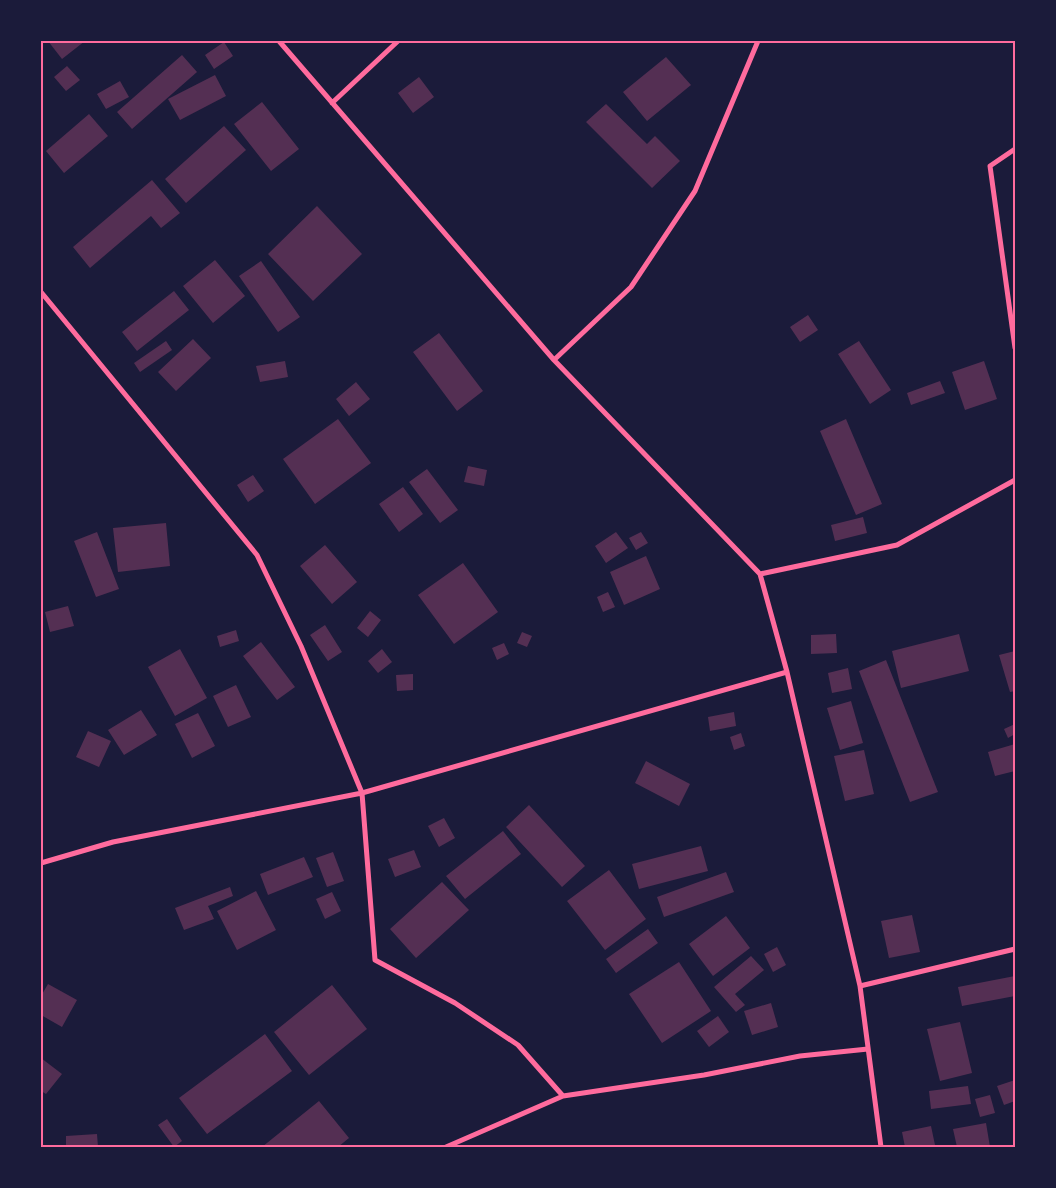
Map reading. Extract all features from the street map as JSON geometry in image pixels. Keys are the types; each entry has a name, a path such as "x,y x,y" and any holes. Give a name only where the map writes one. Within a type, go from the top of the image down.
{"street":[{"path":"279,41 554,360 760,574 787,672 860,986 881,1147"},
{"path":"332,103 398,41"},
{"path":"554,360 631,287 696,191 758,41"},
{"path":"1015,149 990,166 1015,348"},
{"path":"41,292 257,555 301,646 362,793 375,960 455,1003 518,1045 563,1096"},
{"path":"760,574 897,545 1015,480"},
{"path":"41,863 113,842 362,793 787,672"},
{"path":"860,986 1015,949"},
{"path":"446,1147 563,1096 704,1075 800,1056 868,1049"}],"building":[{"path":"48,41 85,41 62,59"},
{"path":"224,42 233,56 214,69 205,55"},
{"path":"182,55 197,72 132,129 117,112"},
{"path":"666,57 691,85 647,121 623,92"},
{"path":"67,66 80,80 66,91 54,77"},
{"path":"215,75 226,96 180,120 168,99"},
{"path":"419,77 434,97 413,113 398,93"},
{"path":"120,81 129,97 106,109 97,94"},
{"path":"262,102 299,149 271,171 234,124"},
{"path":"606,104 647,144 655,136 680,161 652,188 586,122"},
{"path":"89,114 108,136 64,173 46,151"},
{"path":"224,126 246,150 186,203 165,179"},
{"path":"152,180 180,213 161,228 151,216 90,268 73,247"},
{"path":"317,206 362,254 313,301 268,254"},
{"path":"215,260 245,296 213,323 183,286"},
{"path":"261,261 300,317 278,332 239,276"},
{"path":"174,291 189,310 137,351 122,332"},
{"path":"808,315 818,330 800,342 790,327"},
{"path":"439,333 483,391 457,411 413,352"},
{"path":"193,339 211,358 176,391 158,372"},
{"path":"166,341 172,350 140,372 134,363"},
{"path":"859,341 891,390 870,404 838,354"},
{"path":"285,361 288,377 260,382 256,366"},
{"path":"984,361 997,399 965,410 952,372"},
{"path":"940,381 945,393 911,405 907,393"},
{"path":"356,382 370,399 349,416 336,399"},
{"path":"338,419 371,463 315,504 283,459"},
{"path":"846,419 882,504 856,515 820,431"},
{"path":"468,466 487,470 484,486 464,482"},
{"path":"427,469 458,510 440,523 409,482"},
{"path":"253,475 264,491 248,502 237,485"},
{"path":"403,487 423,514 399,532 379,504"},
{"path":"863,517 867,533 835,541 831,525"},
{"path":"166,523 170,566 118,572 113,528"},
{"path":"97,532 119,589 96,597 74,541"},
{"path":"616,532 628,548 606,563 595,546"},
{"path":"641,532 648,543 636,550 629,538"},
{"path":"325,545 357,582 332,604 300,566"},
{"path":"646,556 660,589 624,605 610,572"},
{"path":"463,563 498,612 454,644 418,595"},
{"path":"608,592 615,607 603,612 597,597"},
{"path":"68,606 74,626 50,632 45,612"},
{"path":"370,611 381,620 368,637 357,628"},
{"path":"325,625 342,652 328,661 310,635"},
{"path":"236,630 239,641 220,647 217,636"},
{"path":"522,632 532,636 527,647 517,643"},
{"path":"836,634 837,653 811,654 811,635"},
{"path":"959,634 969,671 901,688 892,651"},
{"path":"261,642 295,687 277,700 243,656"},
{"path":"504,643 509,654 497,660 492,648"},
{"path":"180,649 207,698 175,716 148,667"},
{"path":"382,649 392,662 378,673 368,661"},
{"path":"1015,651 1015,691 1010,692 999,655"},
{"path":"886,660 938,792 910,802 859,671"},
{"path":"848,668 852,689 832,693 828,673"},
{"path":"413,674 413,690 397,691 396,675"},
{"path":"236,685 251,717 228,727 213,696"},
{"path":"851,701 863,743 840,750 827,708"},
{"path":"141,710 157,735 124,755 108,730"},
{"path":"734,712 736,726 710,731 708,717"},
{"path":"198,713 215,746 192,758 175,724"},
{"path":"1015,724 1015,734 1008,738 1004,729"},
{"path":"88,731 111,741 99,767 76,757"},
{"path":"741,733 745,746 734,750 730,737"},
{"path":"1015,744 1015,771 995,776 988,752"},
{"path":"864,750 874,794 845,801 834,756"},
{"path":"646,761 690,784 679,806 635,783"},
{"path":"529,805 585,866 562,887 506,827"},
{"path":"444,818 455,838 439,847 428,826"},
{"path":"503,831 521,854 465,899 446,876"},
{"path":"701,846 708,871 639,889 632,864"},
{"path":"414,850 421,867 395,877 388,859"},
{"path":"333,852 344,881 327,887 316,858"},
{"path":"304,857 313,877 268,895 260,874"},
{"path":"609,870 646,919 605,950 567,901"},
{"path":"726,872 734,892 664,917 657,897"},
{"path":"442,882 469,910 416,958 390,929"},
{"path":"230,887 233,896 208,906 214,919 184,930 175,908"},
{"path":"256,891 276,930 237,950 217,911"},
{"path":"332,892 341,911 325,919 316,899"},
{"path":"912,915 920,952 889,958 881,921"},
{"path":"726,916 750,948 713,976 689,944"},
{"path":"648,929 658,943 616,973 606,959"},
{"path":"777,947 786,965 773,972 764,954"},
{"path":"751,956 764,970 735,994 745,1005 736,1012 714,987"},
{"path":"679,962 711,1011 662,1043 629,994"},
{"path":"1015,976 1015,996 962,1006 958,987"},
{"path":"48,984 77,1000 62,1027 41,1015 41,996"},
{"path":"332,985 367,1029 309,1075 274,1032"},
{"path":"771,1003 778,1027 752,1035 744,1011"},
{"path":"718,1016 729,1032 709,1047 697,1031"},
{"path":"960,1022 972,1073 940,1081 927,1029"},
{"path":"265,1034 292,1071 207,1134 179,1098"},
{"path":"41,1058 62,1074 46,1094 41,1091"},
{"path":"1015,1080 1015,1101 1004,1105 997,1086"},
{"path":"968,1086 971,1104 931,1109 929,1091"},
{"path":"990,1095 995,1113 980,1117 975,1099"},
{"path":"319,1101 349,1138 338,1147 262,1147"},
{"path":"167,1119 182,1141 174,1147 158,1125"},
{"path":"986,1123 990,1147 957,1147 953,1129"},
{"path":"931,1126 935,1145 905,1147 902,1132"},
{"path":"97,1134 98,1147 66,1147 66,1136"}]}
